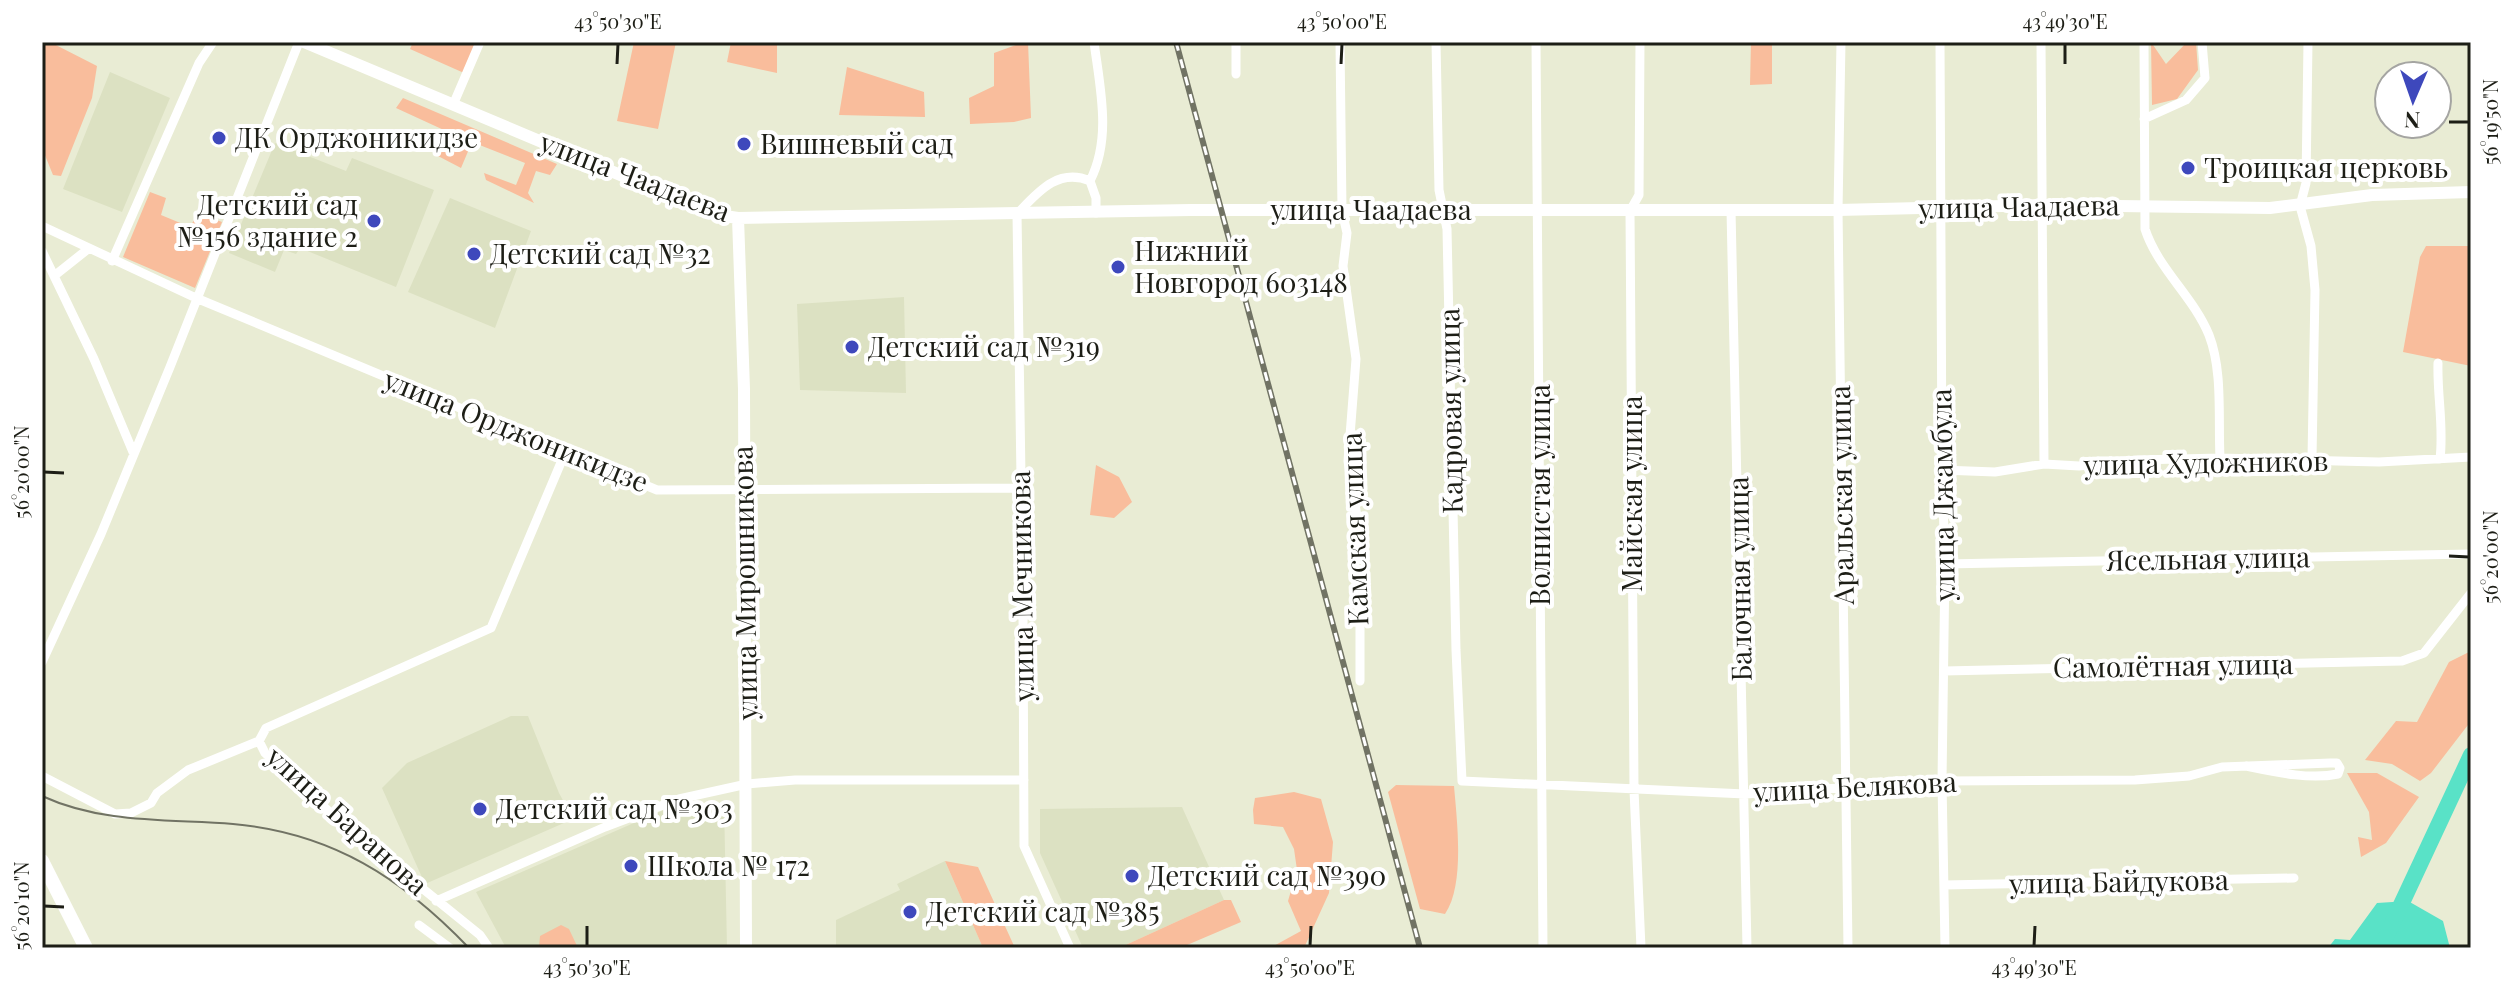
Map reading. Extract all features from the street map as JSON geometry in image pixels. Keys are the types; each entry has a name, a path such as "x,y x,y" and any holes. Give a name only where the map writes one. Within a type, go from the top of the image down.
{"main road":[{"path":"42,861 86,948"}],"street":[{"path":"112,261 199,63 213,42"},
{"path":"42,662 101,534 302,42"},
{"name":"улица Чаадаева","path":"302,42 718,215 738,218 1441,209 1838,210 2041,205 2270,208 2372,195 2471,192"},
{"path":"453,105 480,42"},
{"path":"1094,42 1104,114 1097,167 1090,181 1096,198 1096,213"},
{"path":"1236,42 1236,74"},
{"name":"Камская улица","path":"1340,42 1342,211 1347,233 1343,266 1356,359 1348,461 1359,529 1354,568 1360,618 1360,681"},
{"name":"Кадровая улица","path":"1436,42 1441,209 1447,229 1456,650 1462,781"},
{"name":"Волнистая улица","path":"1536,42 1543,948"},
{"name":"Майская улица","path":"1640,42 1639,195 1630,211 1634,790 1641,948"},
{"name":"Аральская улица","path":"1841,42 1838,210 1848,948"},
{"name":"улица Джамбула","path":"1940,42 1945,948"},
{"path":"2041,42 2044,464"},
{"path":"2144,42 2145,229 2152,249 2196,313 2212,344 2220,458"},
{"path":"2144,119 2186,100 2205,78 2202,42"},
{"path":"2308,42 2306,183 2300,206 2311,246 2315,290 2312,458"},
{"path":"1017,214 1054,180 1072,176 1090,181"},
{"name":"Балочная улица","path":"1731,210 1747,948"},
{"name":"улица Мечникова","path":"1017,214 1024,846 1070,948"},
{"name":"улица Мирошникова","path":"738,218 743,315 746,948"},
{"name":"улица Орджоникидзе","path":"42,226 196,298 657,490 1021,488"},
{"path":"54,276 88,249"},
{"path":"42,251 94,359 133,452"},
{"path":"2438,363 2437,394 2443,435 2440,459"},
{"name":"улица Баранова","path":"42,776 115,814 131,813 151,803 157,793 188,770 259,741 266,728 491,628 565,453"},
{"name":"улица Художников","path":"1942,470 1995,472 2044,464 2079,466 2220,458 2379,462 2471,457"},
{"name":"Ясельная улица","path":"1945,564 2471,554"},
{"name":"Самолётная улица","path":"1944,671 2402,661 2424,653 2471,593"},
{"name":"улица Баранова","path":"259,741 265,753 310,794 480,935 489,948"},
{"name":"улица Белякова","path":"1462,781 1745,794 1942,781 2135,780 2189,776 2222,767 2246,766 2330,763 2337,763 2340,768 2338,774 2316,775 2246,766"},
{"path":"436,901 605,827 679,799 747,784 795,780 1024,780"},
{"name":"улица Байдукова","path":"1944,885 2294,878"},
{"path":"419,925 450,948"}],"shaded area":[{"path":"42,42 50,42 97,66 92,98 61,176 53,175 42,148"},
{"path":"413,42 477,42 464,73 410,49"},
{"path":"634,42 676,42 658,129 617,121"},
{"path":"731,42 777,42 777,73 727,62"},
{"path":"1028,42 1031,118 970,124 969,98 994,86 994,53"},
{"path":"1751,42 1772,42 1772,84 1750,85"},
{"path":"2151,42 2166,64 2187,42 2196,42 2198,70 2177,99 2152,105"},
{"path":"847,67 924,92 925,117 839,115"},
{"path":"110,72 170,98 122,212 63,189"},
{"path":"403,98 557,164 550,175 536,171 528,193 534,203 486,180 484,173 516,185 525,163 472,142 461,168 438,156 446,131 396,108"},
{"path":"275,143 346,171 352,158 434,190 396,287 300,248 296,254 284,250 275,272 229,253"},
{"path":"150,192 166,198 161,215 190,227 198,213 222,222 195,288 123,257"},
{"name":"Детский сад №32","path":"450,198 531,231 495,328 408,292"},
{"path":"2426,246 2471,246 2471,366 2403,352 2420,257"},
{"name":"Детский сад №319","path":"904,297 906,393 800,390 797,304"},
{"path":"1096,465 1119,477 1132,502 1114,518 1090,515"},
{"path":"2471,651 2471,721 2431,773 2420,781 2392,764 2365,760 2396,721 2417,722 2449,662"},
{"name":"Детский сад №303","path":"511,716 528,716 559,793 573,819 425,884 382,788 407,763"},
{"path":"2347,773 2377,773 2419,797 2386,843 2361,857 2358,837 2372,840 2369,812"},
{"path":"1396,785 1454,786 1457,870 1451,902 1445,914 1420,909 1388,792"},
{"path":"1294,792 1321,799 1333,842 1329,893 1304,948 1270,948 1301,931 1288,901 1297,870 1294,849 1283,827 1254,824 1253,810 1255,798"},
{"name":"Школа № 172","path":"724,803 727,948 506,948 476,892 675,805"},
{"name":"Детский сад №390","path":"1182,807 1224,900 1119,948 1083,948 1040,853 1040,809"},
{"name":"Детский сад №385","path":"945,861 983,948 836,948 836,920 900,890 897,884"},
{"path":"945,861 978,867 1015,948 983,948"},
{"path":"1224,900 1231,900 1241,922 1180,948 1119,948"},
{"path":"561,925 569,929 578,948 539,948 540,936"}],"water":[{"path":"2408,901 2443,921 2450,948 2328,948 2335,939 2350,940 2377,903"}],"waterway":[{"path":"2379,948 2471,755"}],"tram line":[{"path":"42,796 112,816 233,824 302,837 363,863 391,880 418,900 469,948"}],"railway":[{"path":"1176,42 1420,948"}],"place":[{"name":"ДК Орджоникидзе","path":"219,138"},
{"name":"Вишневый сад","path":"744,144"},
{"name":"Троицкая церковь","path":"2188,168"},
{"name":"Детский сад №156 здание 2","path":"374,221"},
{"name":"Детский сад №32","path":"474,254"},
{"name":"Нижний Новгород 603148","path":"1118,267"},
{"name":"Детский сад №319","path":"852,347"},
{"name":"Детский сад №303","path":"480,809"},
{"name":"Школа № 172","path":"631,866"},
{"name":"Детский сад №390","path":"1132,876"},
{"name":"Детский сад №385","path":"910,912"}]}
